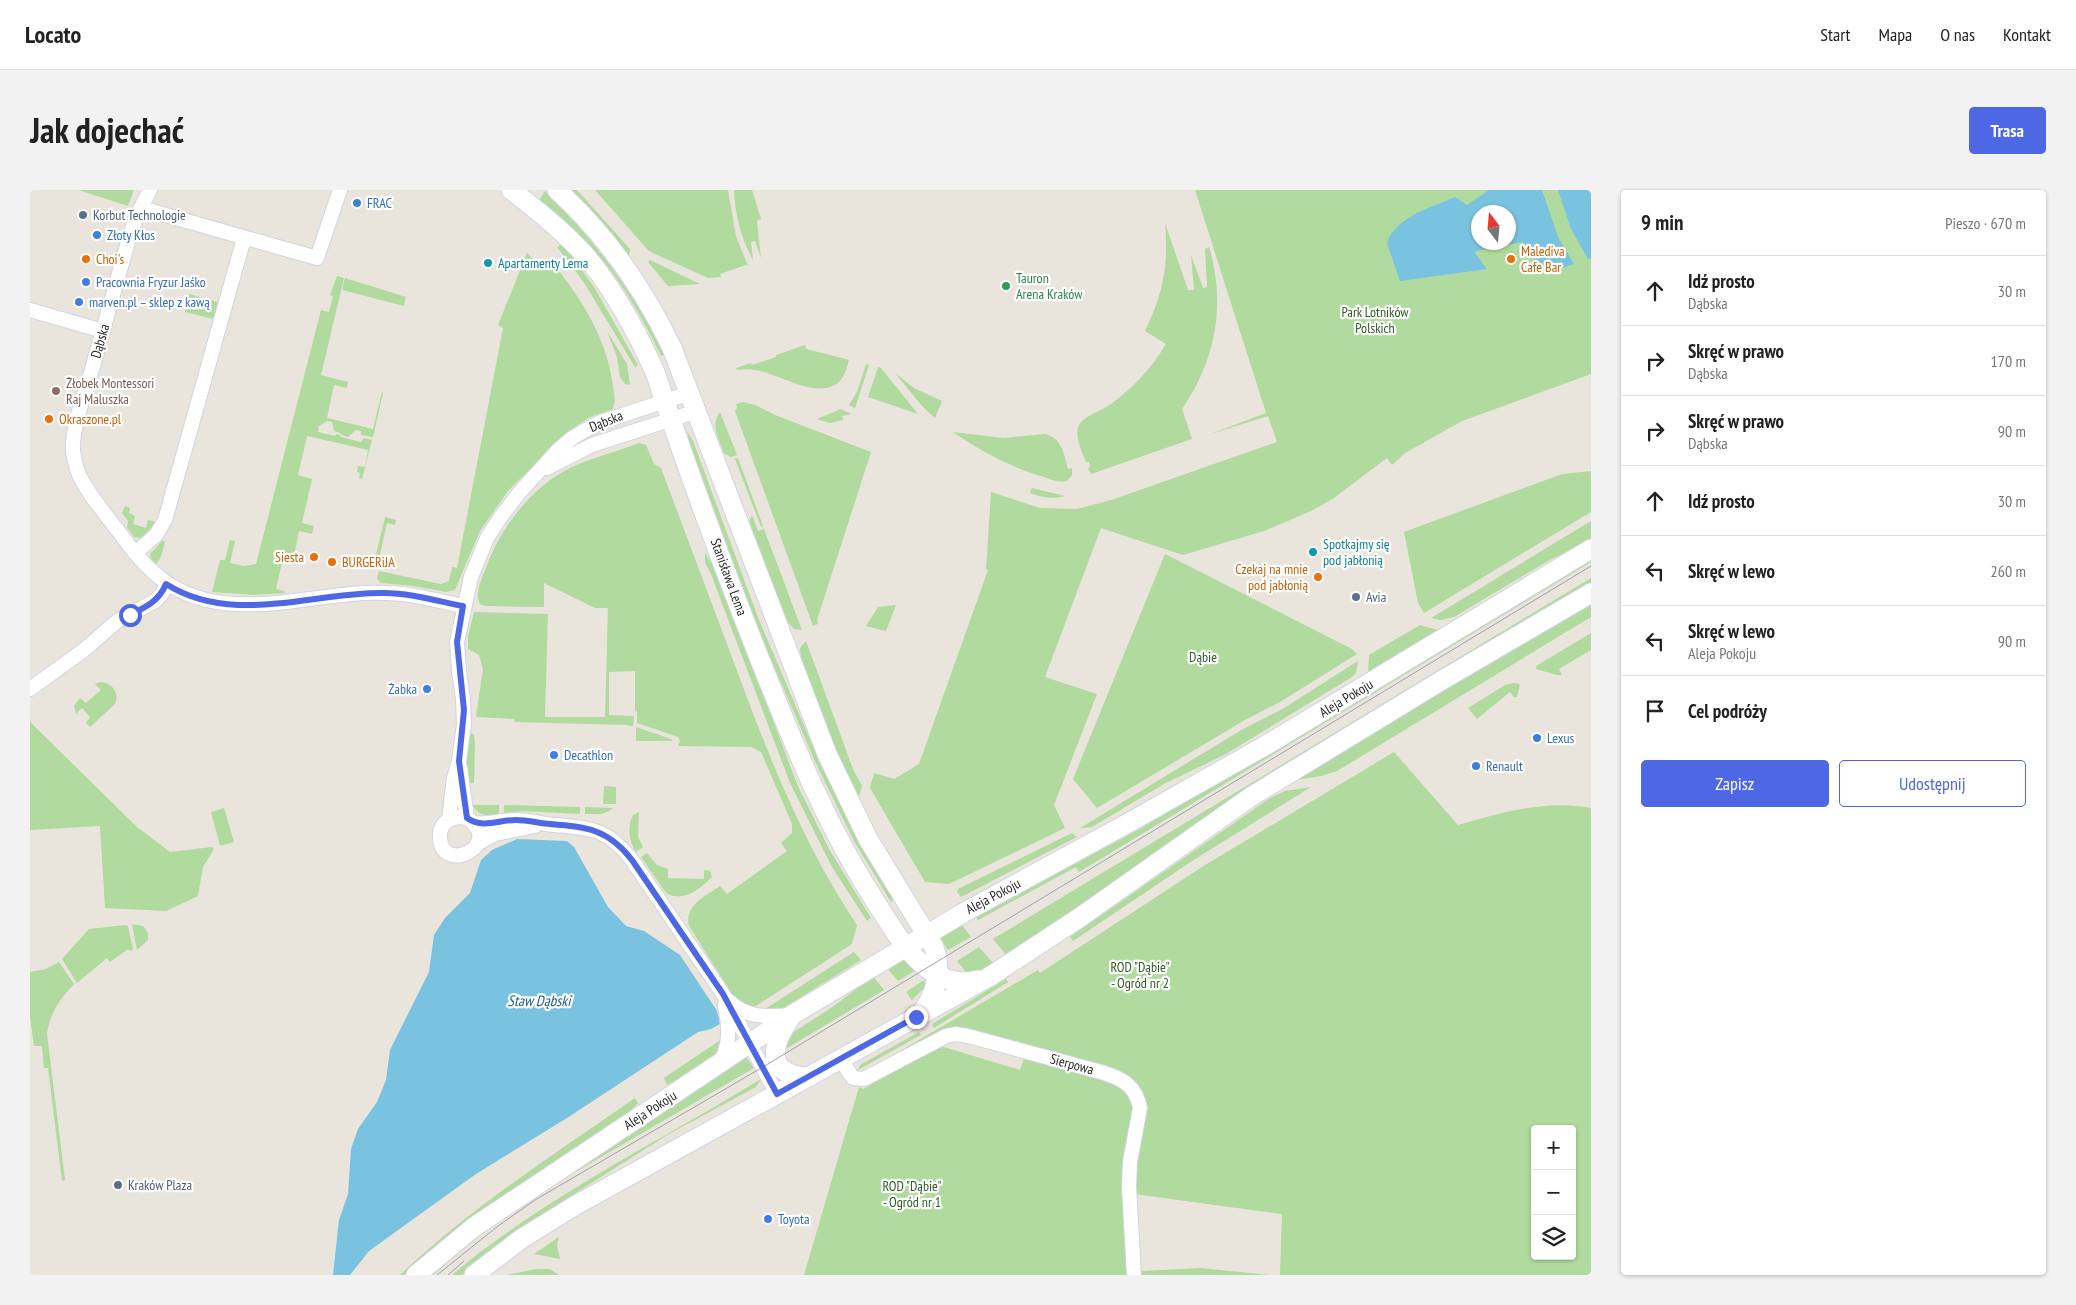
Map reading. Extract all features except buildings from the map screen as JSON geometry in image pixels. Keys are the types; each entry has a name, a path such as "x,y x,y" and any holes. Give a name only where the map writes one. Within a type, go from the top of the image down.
{"main road":[{"name":"Stanisława Lema","path":"511,190 563,234 590,261 640,341 655,372 750,635 807,775 854,866 906,946 926,968 950,980 965,982 989,977"},
{"name":"Stanisława Lema","path":"557,190 602,237 641,291 666,334 833,768 868,839 927,933 936,954 938,975 933,992 919,1016"},
{"name":"Aleja Pokoju","path":"416,1275 474,1227 792,1015 927,933 1260,749 1591,549"},
{"path":"474,1275 521,1239 576,1204 989,977 1079,918 1252,796 1456,672 1591,593"},
{"path":"792,1015 776,1041 774,1051 776,1059 782,1068 790,1074 809,1077"}],"street":[{"name":"Dąbska","path":"150,190 128,242 79,415 73,451 78,474 135,554 166,584 191,596 224,603 277,603 356,594 385,593 412,595 463,606"},
{"path":"141,208 317,258 340,190"},
{"path":"135,554 156,536 165,520 244,238"},
{"path":"30,310 103,331"},
{"name":"Dąbska","path":"459,761 464,710 457,642 463,606 471,576 487,538 513,500 559,449 585,429 664,400 690,393"},
{"name":"Dąbska","path":"538,474 592,445 697,411"},
{"path":"30,689 84,650 116,622 155,601 161,595 166,584"},
{"path":"459,761 454,778 449,819 441,828 439,836 444,850 458,856 468,854 477,844 495,834 548,824"},
{"path":"459,761 470,820 478,829 479,837 477,844"},
{"path":"449,819 460,817 488,824 514,820 590,828 620,845 723,994 777,1094"},
{"path":"723,994 734,1005 750,1014 769,1017 792,1015"},
{"path":"718,1065 726,1052 728,1040 728,1022 723,994"},
{"name":"Sierpowa","path":"841,1060 853,1078 864,1079 946,1036 955,1034 1116,1076 1128,1084 1138,1100 1140,1108 1130,1162 1129,1179 1134,1275"}],"green space":[{"path":"79,190 134,190 128,206"},
{"path":"571,190 577,190 630,249 629,257 603,224"},
{"path":"595,190 728,190 736,236 748,266 746,265 720,274 721,277 708,278 653,253 648,250"},
{"path":"734,190 752,190 761,219 757,221 761,258 755,241 751,242 753,260 745,243 737,217"},
{"name":"Park Lotników Polskich","path":"1195,190 1591,190 1591,374 1462,421 1405,453 1392,465 1387,458 1334,498 1311,511 1264,531 1183,555 1101,528 1045,677 1097,694 1054,805 1065,828 949,884 925,882 870,788 874,773 894,779 919,764 988,570 986,569 991,492 1040,508 1077,509 1111,500 1277,442 1268,416 1208,435 1266,413"},
{"path":"545,191 597,248 612,268 640,310 665,355 661,356 628,295 597,253 574,231 537,203"},
{"path":"1165,223 1188,290 1194,290 1191,255 1203,288 1207,287 1205,249 1209,247 1217,289 1215,331 1210,351 1194,390 1182,409 1192,439 1091,474 1088,468 1090,467 1089,462 1086,462 1079,444 1077,434 1079,425 1085,418 1111,404 1127,391 1155,361 1166,344 1145,331 1156,304 1163,279 1166,253"},
{"path":"563,244 594,287 638,365 635,367 583,281 557,247"},
{"path":"527,253 543,269 553,263 574,291 592,320 610,368 614,398 613,409 590,417 566,433 508,491 480,531 455,590 446,592 414,586 381,583 377,579 379,571 441,584 449,581 452,567 457,568 503,328 498,325"},
{"path":"650,260 700,284 668,286 648,262"},
{"path":"337,276 344,278 321,375 348,382 347,388 334,385 327,418 373,429 383,393 373,437 361,435 361,431 356,430 348,437 342,435 334,431 332,422 327,421 319,426 318,432 335,436 336,434 361,442 364,438 372,440 362,479 359,478 360,473 357,472 358,466 365,467 368,450 307,436 298,475 312,479 302,523 314,526 312,534 299,531 293,560 283,558 276,589 285,593 254,595 212,592 220,560 225,560 230,540 235,541 230,563 244,566 256,564 321,310 329,312 333,296 330,295"},
{"path":"345,278 406,297 404,306 342,290"},
{"path":"189,294 218,302 213,319 185,312"},
{"path":"607,331 627,364 630,385 625,384 620,377 617,357"},
{"path":"805,345 806,349 849,360 842,378 835,385 825,388 803,386 760,371 749,369 737,370 736,368 776,357 776,355"},
{"path":"866,364 869,365 855,408 849,405 857,392"},
{"path":"878,367 881,368 918,414 868,397"},
{"path":"895,373 914,388 942,401 935,418 922,406"},
{"path":"743,402 755,405 775,415 871,452 817,620 818,624 813,626 735,411 737,408 736,404"},
{"path":"841,409 851,414 842,416 843,420 829,423 817,419"},
{"path":"720,412 737,455 731,457 724,453 716,432 717,417"},
{"path":"687,431 693,441 759,620 820,763 858,840 894,900 891,902 854,841 817,766 755,622"},
{"path":"953,432 1003,438 1045,434 1051,436 1059,443 1068,469 1072,468 1072,475 1067,481 1061,482 1020,469 975,446"},
{"path":"639,443 646,445 654,464 661,468 759,729 787,796 819,862 857,925 852,944 751,1009 738,1001 732,994 689,926 688,919 690,912 697,902 720,886 727,894 787,851 781,843 792,833 792,824 761,752 751,747 678,746 680,741 678,737 637,723 637,711 635,711 635,671 609,672 609,715 634,716 633,726 515,722 514,719 476,717 483,669 479,655 468,649 468,636 474,612 548,614 545,717 605,717 608,608 595,608 544,583 544,607 485,606 480,604 478,600 478,591 492,552 500,537 533,495 559,474 574,466"},
{"path":"738,458 763,526 761,527 735,459"},
{"path":"1591,471 1591,512 1424,613 1418,603 1404,532 1562,474"},
{"path":"1032,488 1065,496 1052,498 1038,496 1030,493"},
{"path":"125,506 130,508 129,513 135,516 133,524 146,528 148,520 156,522 141,538 134,537 127,527 128,521 122,513"},
{"path":"752,515 758,531 764,529 802,630 794,629 786,620 749,521"},
{"path":"385,517 396,520 395,525 387,523 378,564 374,563"},
{"path":"1591,521 1591,539 1548,561 1454,617 1441,620 1431,618"},
{"path":"162,541 165,541 163,550 156,564 151,559 150,554"},
{"path":"705,553 716,570 797,784 829,849 871,918 867,921 832,867 790,783 711,574 705,563"},
{"name":"Dąbie","path":"1165,554 1352,649 1357,654 1280,702 1245,720 1097,808 1073,779"},
{"path":"1591,557 1591,562 1079,872 1076,867 978,920 976,917 1145,826"},
{"path":"1591,578 1591,584 1007,956 993,939"},
{"path":"1591,602 1591,617 1337,771 1296,780 1295,777"},
{"path":"896,605 886,631 866,626 878,607"},
{"path":"1420,625 1441,631 1368,675 1369,655"},
{"path":"1591,633 1591,650 1559,669 1562,675 1536,669 1536,666"},
{"path":"806,641 853,769 862,786 858,800 832,741 801,659 800,648"},
{"path":"1358,661 1356,673 1352,677 1226,754 1164,784 1092,827 1080,828 1243,729 1284,708"},
{"path":"100,682 108,684 114,689 116,700 115,704 90,727 86,723 90,717 82,708 76,714 74,706 80,698 86,703 101,690 95,684"},
{"path":"1520,684 1517,697 1514,697 1510,692 1477,719 1468,708 1505,685"},
{"path":"30,722 137,827 170,852 212,847 214,849 203,867 198,896 166,911 105,908 100,826 30,830"},
{"path":"636,727 671,739 673,741 636,741"},
{"path":"469,734 474,735 475,744 474,783 466,783 465,764"},
{"name":"ROD \"Dąbie\" - Ogród nr 2","path":"1394,752 1458,825 1507,812 1540,806 1557,805 1591,808 1591,1275 1280,1275 1282,1214 1134,1194 1134,1171 1146,1113 1144,1098 1138,1084 1127,1075 1099,1064 972,1030 958,1030 861,1074 1038,970 1040,973 1205,865"},
{"path":"604,786 616,787 616,804 603,804"},
{"path":"1311,787 1192,861 1073,941 1070,937 1270,798 1285,791"},
{"path":"472,805 499,805 499,814 483,814"},
{"path":"504,805 580,807 580,814 522,811 504,813"},
{"path":"585,807 613,808 603,813 585,814"},
{"path":"224,808 234,842 220,846 211,812"},
{"path":"639,812 638,837 643,847 636,852 629,829 633,815"},
{"path":"1072,833 1077,837 961,897 957,892 958,889"},
{"path":"647,853 657,865 668,869 668,878 704,879 704,870 710,871 712,877 690,893 672,896 666,893 641,857"},
{"path":"132,924 143,926 148,933 148,940 137,950"},
{"path":"962,925 971,937 948,950 939,937"},
{"path":"128,926 133,949 131,951 128,949 110,962 107,958 77,983 62,959 89,929"},
{"path":"979,947 994,964 980,972 966,972 957,961"},
{"path":"854,952 861,960 783,1008 763,1012 765,1009"},
{"path":"903,957 916,970 898,981 887,968"},
{"path":"59,962 74,984 56,1007 50,1020 47,1034 65,1180 62,1181 48,1068 44,1068 42,1046 34,1046 30,1017 30,972 46,969"},
{"path":"873,976 884,990 779,1053 786,1037 834,1006"},
{"path":"1006,979 1008,982 934,1028 932,1024"},
{"path":"924,980 925,987 912,1000 906,992"},
{"path":"919,1032 921,1035 858,1070 860,1065"},
{"path":"725,1037 722,1050 696,1069 667,1085 664,1078"},
{"name":"ROD \"Dąbie\" - Ogród nr 1","path":"944,1047 1020,1070 1024,1058 1113,1081 1123,1087 1134,1106 1130,1275 804,1275 859,1087 863,1089 933,1050"},
{"path":"745,1056 754,1068 546,1189 484,1232 433,1275 427,1275 496,1221"},
{"path":"761,1079 756,1087 669,1134 577,1192 462,1275 452,1275 525,1220 564,1195"},
{"path":"635,1098 638,1103 621,1120 404,1275 400,1275 427,1250 484,1204"},
{"path":"559,1237 557,1245 560,1259 534,1254"},
{"path":"1201,1268 1269,1275 1141,1275 1141,1271"},
{"path":"536,1269 550,1269 559,1275 507,1275"}],"water":[{"path":"1489,190 1542,190 1558,237 1574,264 1547,271 1538,266 1523,242 1516,243 1516,205 1471,205 1471,250 1481,250 1475,253 1487,269 1400,281 1387,243 1392,234 1406,219 1455,197 1467,205"},
{"path":"1558,190 1591,190 1591,259 1588,259 1571,229"},
{"name":"Staw Dąbski","path":"517,839 567,841 574,847 608,907 626,926 644,931 680,955 717,1011 720,1024 711,1029 698,1032 567,1118 476,1174 369,1251 350,1275 333,1275 339,1220 348,1194 351,1149 358,1129 377,1102 386,1080 390,1050 429,972 434,935 445,918 470,893 481,860 492,850"}],"tram line":[{"path":"437,1275 498,1226 535,1200 763,1067 1591,566"},
{"path":"448,1275 464,1261"}],"place":[{"name":"FRAC","path":"357,203"},
{"name":"Korbut Technologie","path":"83,215"},
{"name":"Złoty Kłos","path":"97,235"},
{"name":"Choi's","path":"86,259"},
{"name":"Malediva Cafe Bar","path":"1511,259"},
{"name":"Apartamenty Lema","path":"488,263"},
{"name":"Pracownia Fryzur Jaśko","path":"86,282"},
{"name":"Tauron Arena Kraków","path":"1006,286"},
{"name":"marven.pl – sklep z kawą","path":"79,302"},
{"name":"Żłobek Montessori Raj Maluszka","path":"56,391"},
{"name":"Okraszone.pl","path":"49,419"},
{"name":"Spotkajmy się pod jabłonią","path":"1313,552"},
{"name":"Siesta","path":"314,557"},
{"name":"BURGERiJA","path":"332,562"},
{"name":"Czekaj na mnie pod jabłonią","path":"1318,577"},
{"name":"Avia","path":"1356,597"},
{"name":"Żabka","path":"427,689"},
{"name":"Lexus","path":"1537,738"},
{"name":"Decathlon","path":"554,755"},
{"name":"Renault","path":"1476,766"},
{"name":"Kraków Plaza","path":"118,1185"},
{"name":"Toyota","path":"768,1219"}],"route":[{"path":"130,615 155,601 161,595 166,584 191,596 224,603 277,603 356,594 385,593 412,595 463,606 457,642 459,671 464,699 464,724 459,761 467,818 473,823 480,824 528,820 548,824 575,825 602,833 620,845 723,994 777,1094 916,1017"}]}
